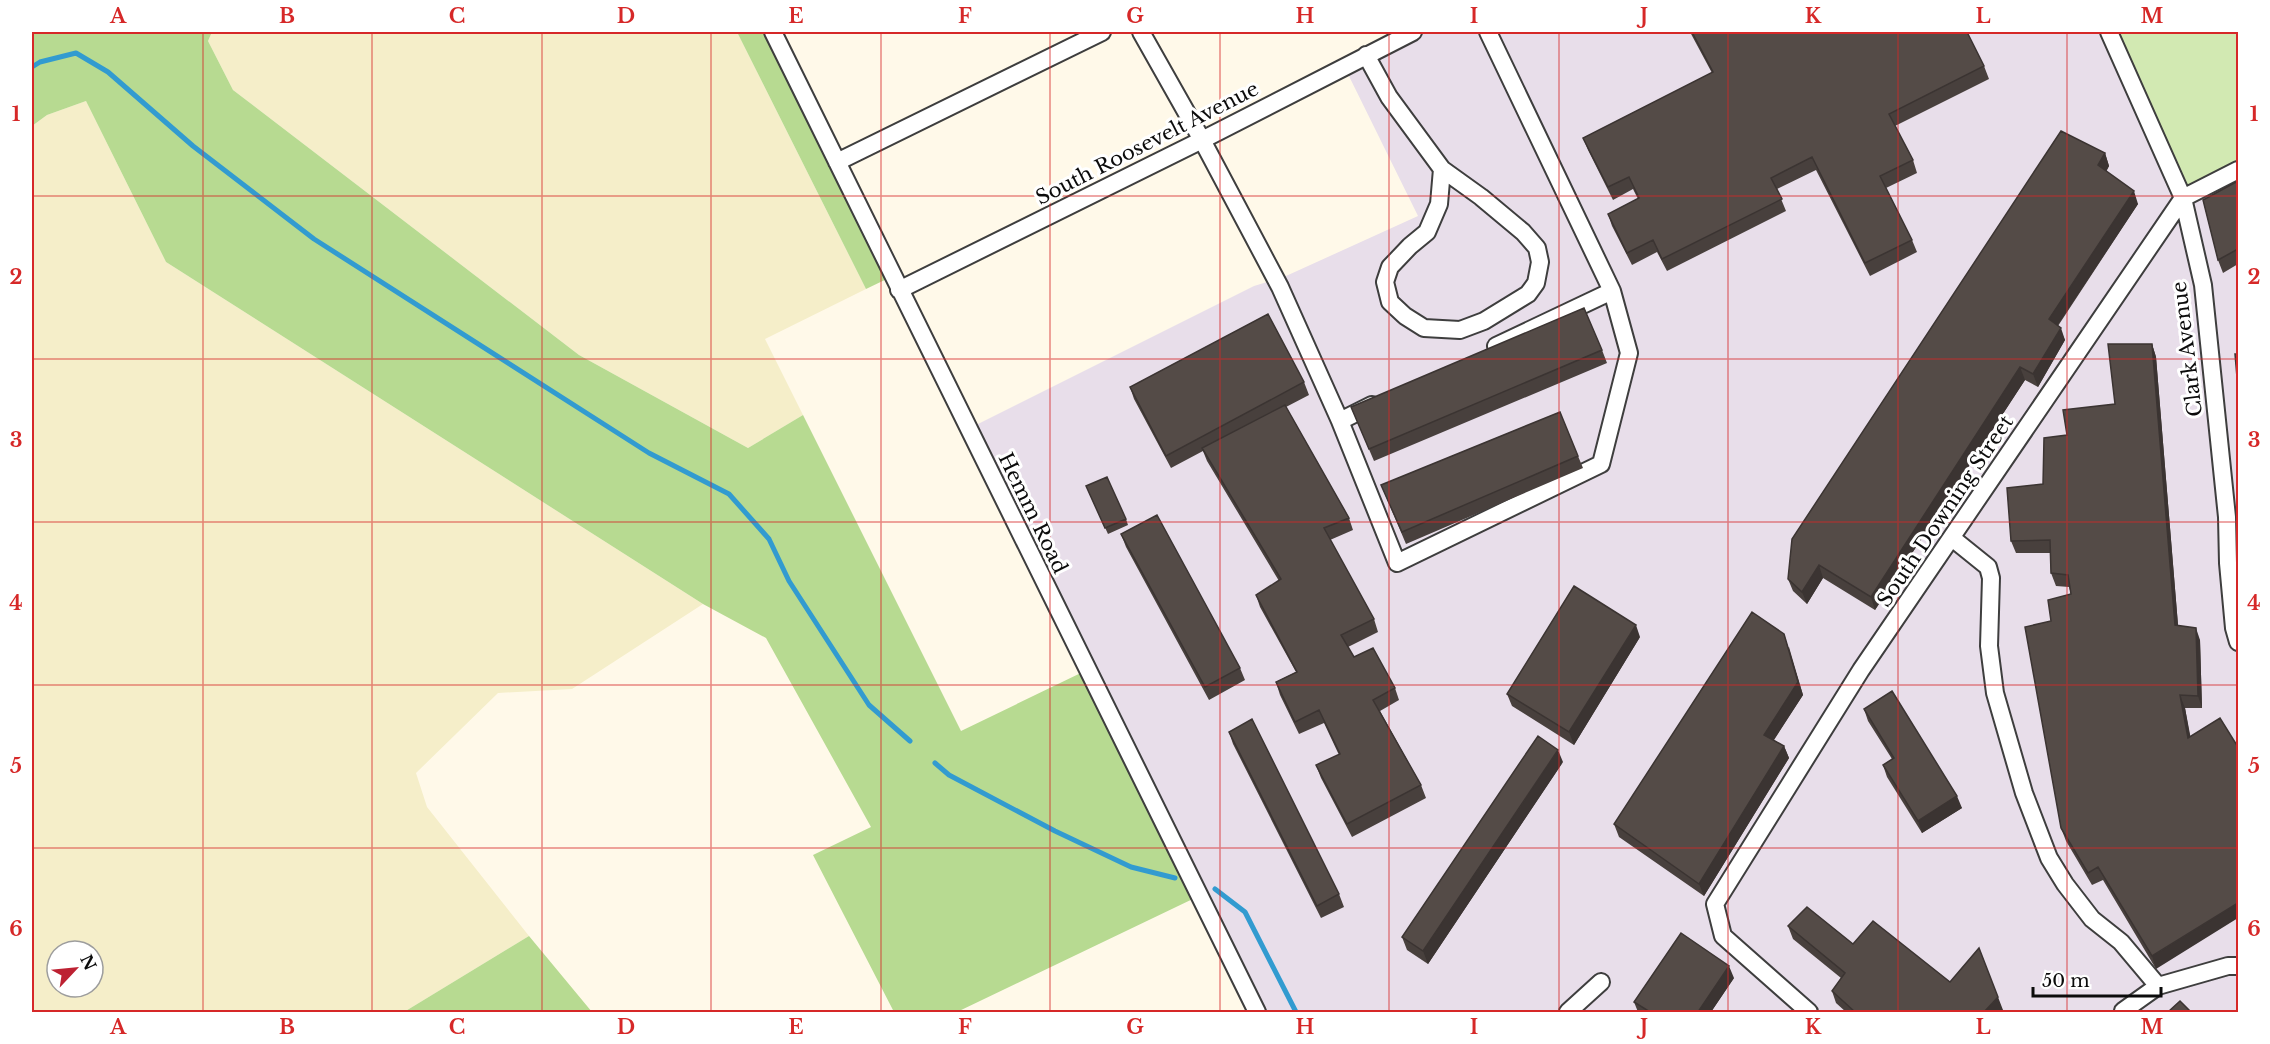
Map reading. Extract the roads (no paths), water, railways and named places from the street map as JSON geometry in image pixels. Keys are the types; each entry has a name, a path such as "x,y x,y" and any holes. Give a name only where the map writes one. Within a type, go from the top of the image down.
{"street":[{"name":"Hemm Road","path":"773,32 1257,1012"},
{"path":"837,162 1102,32"},
{"path":"1141,32 1202,140 1280,287 1340,421 1397,563 1601,464 1629,353 1612,291 1488,32"},
{"name":"South Roosevelt Avenue","path":"899,290 1202,140 1413,32"},
{"name":"Clark Avenue","path":"2109,32 2183,198 2203,285 2233,514 2234,628 2238,642"},
{"path":"1366,55 1389,97 1442,169 1481,197 1523,232 1538,248 1540,262 1536,283 1528,294 1484,321 1460,330 1424,328 1404,316 1390,302 1385,282 1390,267 1410,246 1428,232 1439,204 1442,169"},
{"name":"South Downing Street","path":"1809,1012 1723,936 1715,904 1861,670 2183,198 2238,170"},
{"path":"1486,351 1612,291"},
{"path":"1340,421 1382,401"},
{"path":"1952,538 1988,567 1991,578 1989,646 1995,693 2024,793 2049,858 2065,884 2092,919 2121,942 2158,987"},
{"path":"2122,1012 2158,987 2228,966 2238,966"},
{"path":"1568,1012 1601,982"}],"waterway":[{"path":"32,67 40,62 76,53 108,72 193,146 314,239 649,453 729,494 769,539 789,581 869,705 910,741"},
{"path":"935,763 949,775 1055,831 1131,867 1175,878"},
{"path":"1215,889 1245,912 1296,1012"}]}
